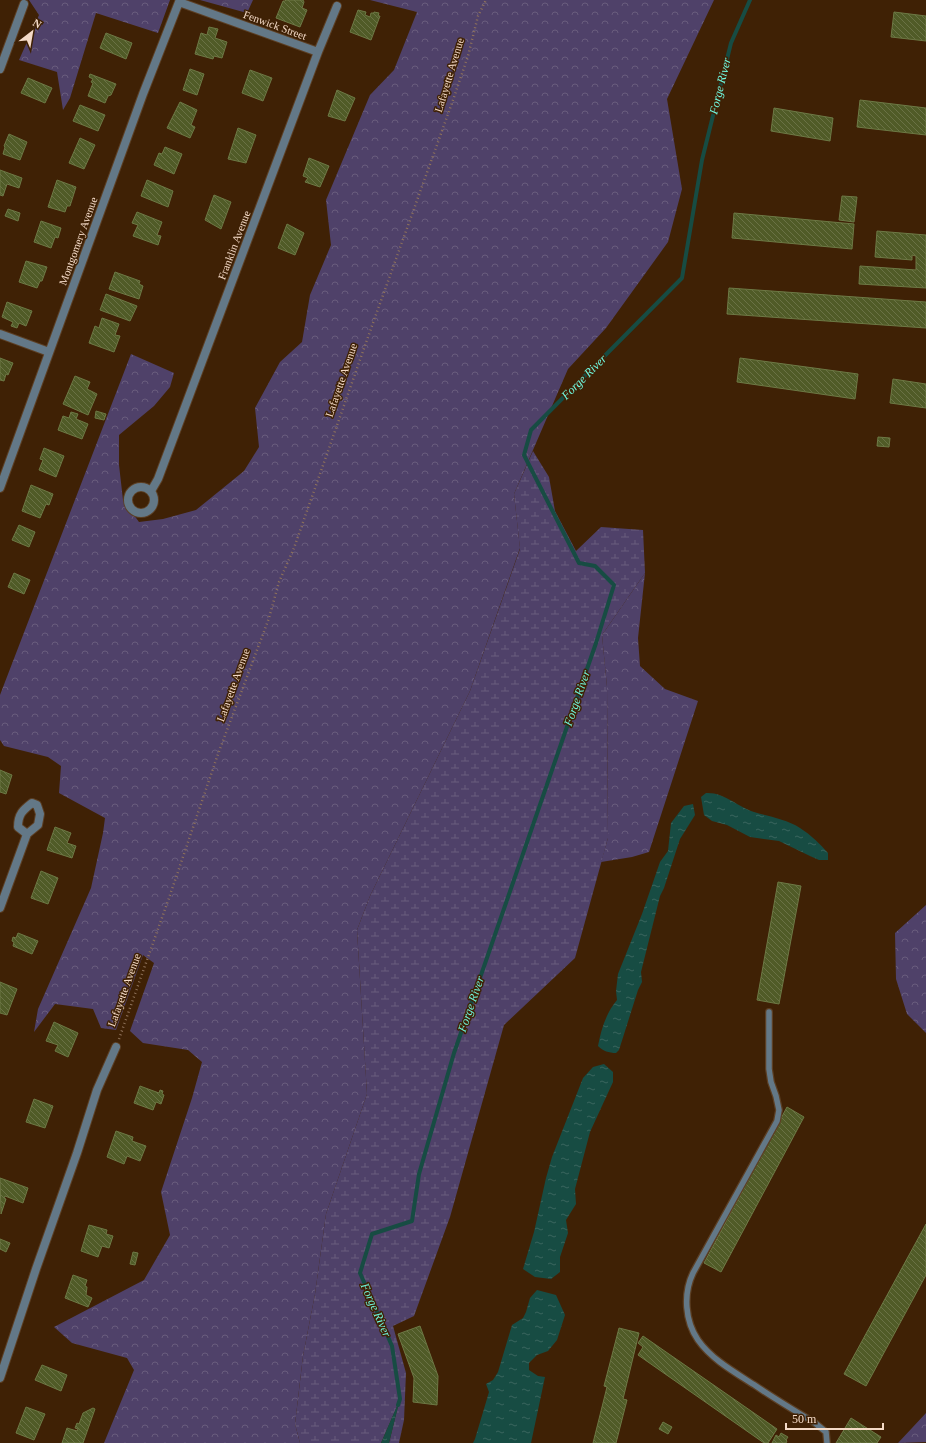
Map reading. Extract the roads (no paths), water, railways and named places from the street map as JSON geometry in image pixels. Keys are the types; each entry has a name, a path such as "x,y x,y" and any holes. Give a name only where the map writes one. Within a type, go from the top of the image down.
{"street":[{"name":"Fenwick Street","path":"179,2 318,52"},
{"name":"Montgomery Avenue","path":"0,488 143,94 179,2"},
{"path":"0,69 24,4"},
{"name":"Franklin Avenue","path":"151,491 158,478 318,52 337,6"},
{"path":"0,334 49,352"},
{"path":"0,908 27,834"},
{"path":"0,1378 98,1090 116,1047"}],"lane":[{"path":"769,1012 769,1069 779,1110 777,1121 688,1283 686,1296 688,1314 692,1330 708,1351 741,1377 815,1423 826,1432 827,1443"}],"water":[{"path":"706,793 713,793 725,797 748,810 784,820 795,825 822,846 828,853 828,860 819,860 779,841 750,837 727,825 712,821 704,815 701,797"},
{"path":"693,804 695,815 680,839 660,896 641,972 642,982 638,990 619,1050 616,1053 611,1053 598,1046 604,1022 617,1000 616,991 618,974 642,914 660,862 668,851 671,823 684,806"},
{"path":"604,1064 613,1072 613,1082 590,1132 575,1189 576,1204 566,1220 568,1233 560,1257 560,1272 551,1279 535,1277 523,1269 534,1232 552,1157 583,1078 593,1067"},
{"path":"537,1290 556,1295 565,1315 557,1340 548,1351 537,1355 529,1363 529,1370 538,1376 545,1377 531,1443 473,1443 489,1392 486,1384 493,1380 498,1372 512,1325 523,1318 530,1298"},
{"path":"400,1399 389,1443 381,1443"}],"waterway":[{"name":"Forge River","path":"398,1405 400,1399 392,1346 360,1273 372,1234 412,1221 419,1174 454,1053 596,643 614,585 595,566 579,563 524,455 531,430 682,278 702,160 731,43 750,0"}]}
